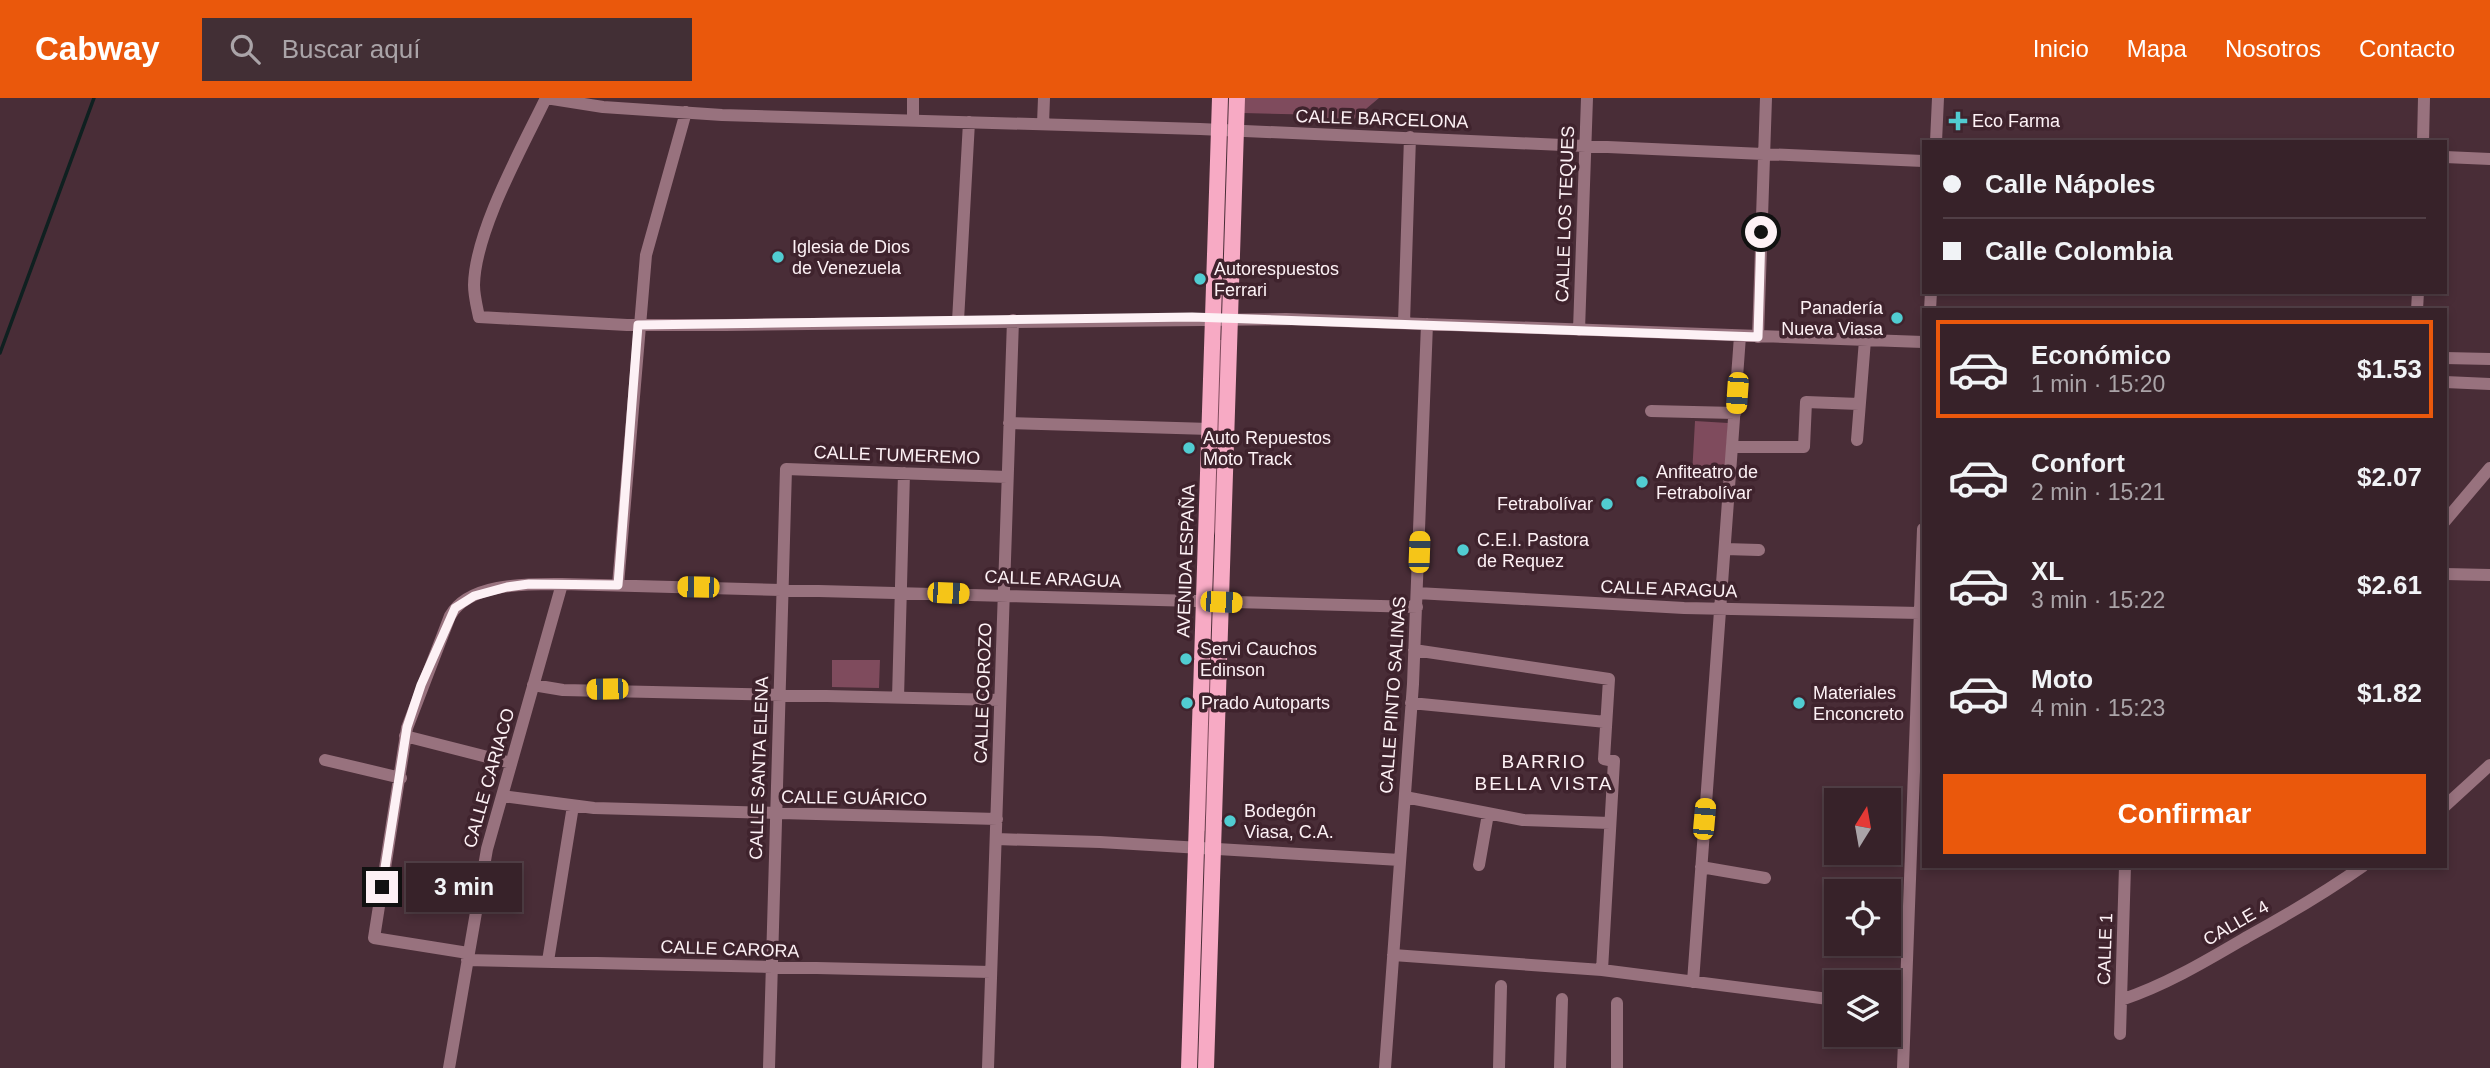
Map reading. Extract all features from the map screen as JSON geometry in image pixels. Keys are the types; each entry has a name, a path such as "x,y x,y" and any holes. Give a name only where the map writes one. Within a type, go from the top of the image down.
{"main road":[{"name":"AVENIDA ESPAÑA","path":"1206,1068 1213,849 1210,429 1220,98"},
{"name":"AVENIDA ESPAÑA","path":"1189,1068 1196,848 1230,318 1237,98"}],"street":[{"name":"CALLE BARCELONA","path":"546,98 603,107 686,112 1219,129 1922,161"},
{"path":"546,98 484,240 474,284 479,317 638,325 1230,318 1922,342"},
{"path":"913,120 914,98"},
{"path":"1043,124 1044,98"},
{"name":"CALLE LOS TEQUES","path":"1579,330 1587,98"},
{"path":"1758,337 1766,98"},
{"path":"1936,140 1938,98"},
{"path":"2423,140 2424,98"},
{"path":"618,585 638,325 649,234 686,112"},
{"path":"958,321 969,122"},
{"path":"1404,324 1410,137"},
{"path":"2447,157 2490,159"},
{"name":"CALLE COROZO","path":"989,1068 1013,320"},
{"name":"CALLE PINTO SALINAS","path":"1385,1068 1415,650 1427,324"},
{"path":"1693,982 1740,336"},
{"path":"1857,440 1865,340"},
{"path":"2447,358 2490,359"},
{"path":"2447,382 2490,384"},
{"path":"1732,447 1804,447 1806,402 1859,404"},
{"path":"1651,411 1735,414"},
{"path":"1009,423 1210,429"},
{"path":"2447,519 2490,468"},
{"name":"CALLE TUMEREMO","path":"786,469 1007,477"},
{"name":"CALLE SANTA ELENA","path":"769,1068 786,469"},
{"path":"898,698 904,473"},
{"path":"1725,549 1759,550"},
{"path":"1903,1068 1922,557"},
{"path":"2447,574 2490,575"},
{"name":"CALLE ARAGUA","path":"374,938 401,778 405,736 421,685 455,608 474,596 507,587 562,584 1417,607"},
{"name":"CALLE CARIACO","path":"449,1068 485,859 562,584"},
{"name":"CALLE ARAGUA","path":"1417,593 1720,609 1920,613"},
{"path":"1415,650 1609,679 1604,759 1614,761 1602,970"},
{"path":"533,685 563,690 1000,700"},
{"path":"1411,703 1606,722"},
{"path":"405,736 511,763"},
{"path":"326,760 401,778"},
{"path":"2447,804 2490,765"},
{"name":"CALLE GUÁRICO","path":"502,796 573,806 996,819"},
{"path":"1405,797 1523,820 1611,823"},
{"path":"548,961 573,806"},
{"path":"1479,865 1488,814"},
{"path":"996,839 1400,860"},
{"path":"1701,867 1765,878"},
{"name":"CALLE 1","path":"2120,1034 2125,868"},
{"name":"CALLE 4","path":"2121,1000 2153,990 2178,977 2314,899 2360,868"},
{"name":"CALLE CARORA","path":"374,938 468,957 771,968 991,972"},
{"path":"1393,954 1602,970 1824,998"},
{"path":"1499,1068 1501,986"},
{"path":"1560,1068 1562,999"},
{"path":"1617,1003 1617,1068"}],"shaded area":[{"path":"1244,98 1379,98 1354,119 1327,118 1326,115 1243,113"},
{"path":"1222,340 1216,539 1212,524"},
{"path":"1695,421 1728,423 1725,477 1692,475"},
{"path":"832,660 880,660 879,688 832,687"},
{"path":"1209,674 1212,683 1205,831 1203,830"}],"waterway":[{"path":"0,353 94,98"}],"place":[{"name":"Eco Farma","path":"1958,121"},
{"name":"Iglesia de Dios de Venezuela","path":"778,257"},
{"name":"Autorespuestos Ferrari","path":"1200,279"},
{"name":"Panadería Nueva Viasa","path":"1897,318"},
{"name":"Auto Repuestos Moto Track","path":"1189,448"},
{"name":"Anfiteatro de Fetrabolívar","path":"1642,482"},
{"name":"Fetrabolívar","path":"1607,504"},
{"name":"C.E.I. Pastora de Requez","path":"1463,550"},
{"name":"Servi Cauchos Edinson","path":"1186,659"},
{"name":"Prado Autoparts","path":"1187,703"},
{"name":"Materiales Enconcreto","path":"1799,703"},
{"name":"Bodegón Viasa, C.A.","path":"1230,821"}],"district":[{"name":"BARRIO BELLA VISTA","path":"1544,772"}],"route":[{"path":"382,887 407,727 421,685 455,608 474,596 507,587 529,584 618,585 638,325 725,326 1192,317 1758,337 1761,232"}]}
